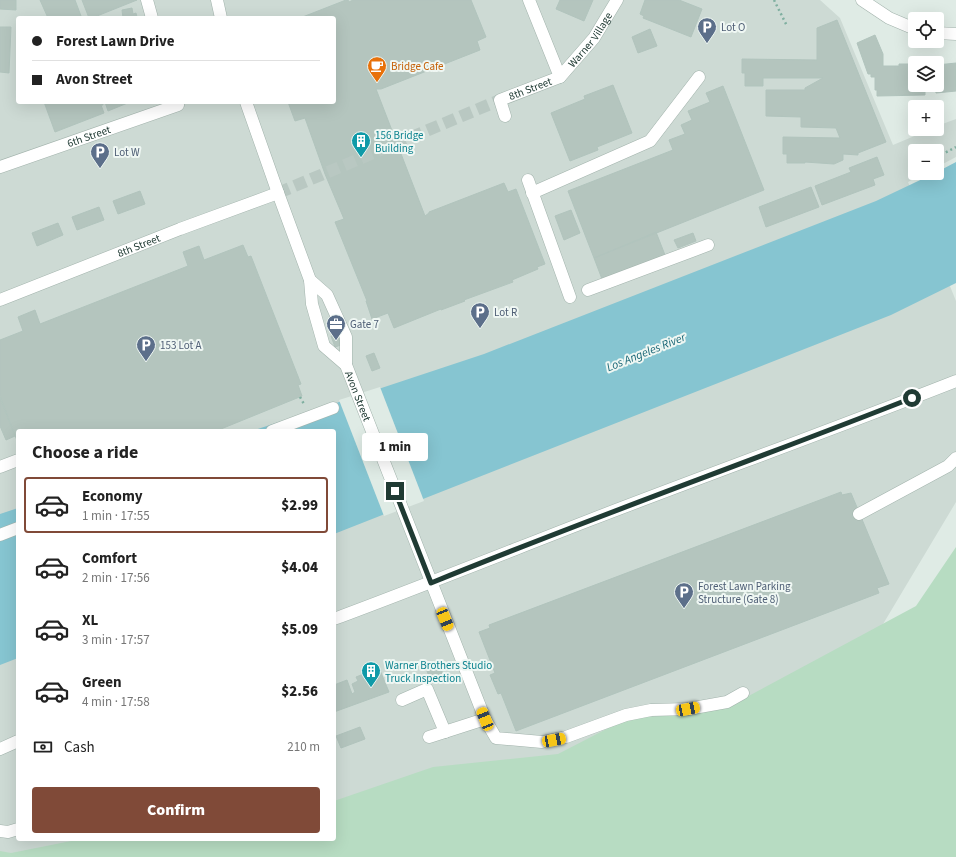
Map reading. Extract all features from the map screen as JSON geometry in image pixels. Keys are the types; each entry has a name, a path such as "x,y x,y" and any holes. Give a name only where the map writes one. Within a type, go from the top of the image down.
{"street":[{"path":"147,0 151,16"},
{"path":"217,0 221,16"},
{"path":"529,0 560,77"},
{"name":"Warner Village","path":"560,77 594,38 617,0"},
{"path":"862,0 889,18 908,26"},
{"path":"944,33 956,34"},
{"name":"8th Street","path":"505,116 500,100 560,77"},
{"path":"532,193 650,141 699,77"},
{"name":"6th Street","path":"0,167 175,104"},
{"name":"Avon Street","path":"247,104 310,280 312,304 324,346 346,365"},
{"path":"528,180 570,297"},
{"name":"8th Street","path":"0,300 180,229 278,194"},
{"path":"588,290 708,245"},
{"name":"Avon Street","path":"310,280 327,295 346,337 346,365 485,719 496,738 542,742 566,738 626,715 651,710 688,709 727,702 743,693"},
{"path":"336,618 956,381"},
{"path":"277,429 333,408"},
{"path":"859,514 948,466 956,458"},
{"path":"0,467 16,461"},
{"path":"0,535 16,529"},
{"path":"402,700 427,688 445,732"},
{"path":"429,737 485,719"},
{"path":"0,749 16,742"},
{"path":"0,831 8,832 16,830"}],"path":[{"path":"774,0 787,26"},
{"path":"944,153 956,147"}],"shaded area":[{"path":"0,0 820,0 840,18 893,145 914,136 944,136 944,123 956,119 956,157 944,163 944,144 908,144 908,180 912,180 908,182 956,301 956,502 852,676 336,823 336,429 16,429 16,841 243,841 0,857"}],"green space":[{"path":"956,547 956,857 0,857 0,851 11,853 71,841 336,841 336,800 433,767 558,754 622,721 638,717 687,715 728,707 916,606"}],"water":[{"name":"Los Angeles River","path":"956,162 956,283 891,315 336,533 336,429 258,429 484,354 876,201 920,180 944,180 944,168"},
{"path":"16,509 16,659 0,665 0,514"}],"pier":[{"path":"380,387 424,501 384,516 339,400"}],"building":[{"path":"0,0 16,0 16,10 0,9"},
{"path":"40,0 75,0 81,16 47,16"},
{"path":"82,0 137,0 97,16 88,16"},
{"name":"156 Bridge Building","path":"346,0 349,2 353,0 471,0 486,37 477,41 480,50 381,89 376,89 425,216 429,212 504,183 508,192 516,189 545,264 537,267 538,269 512,280 513,282 394,328 388,313 372,319 367,301 335,222 344,219 325,174 305,118 295,121 289,104 336,104 336,16 305,16"},
{"path":"560,0 593,0 584,21 556,9"},
{"path":"645,0 679,0 702,9 691,37 643,18 644,16 640,14"},
{"path":"132,8 133,14 136,13 137,16 123,16 122,10"},
{"path":"837,20 886,142 858,153 858,155 843,154 843,160 834,164 805,162 787,163 787,154 783,154 783,137 840,138 836,128 801,127 801,117 766,116 766,90 805,90 805,88 823,78 763,78 763,86 745,86 745,73 742,73 742,59 817,60 817,28"},
{"path":"0,27 11,27 9,73 0,72"},
{"path":"650,29 657,46 638,53 632,37"},
{"path":"875,35 883,54 883,66 899,66 899,64 908,64 908,92 925,92 925,95 877,96 877,90 875,90 875,77 871,77 871,74 868,74 857,43"},
{"path":"956,63 956,91 936,93 944,92 944,64"},
{"path":"613,85 632,133 597,147 598,150 570,161 551,113 585,99 584,96"},
{"path":"723,86 764,190 594,258 568,191 673,150 669,140 685,134 681,125 692,120 688,111 710,102 706,93"},
{"path":"45,104 103,104 101,105 104,113 55,132"},
{"path":"106,104 125,104 108,111"},
{"path":"877,157 884,175 873,179 875,185 822,205 815,186 851,172 849,168"},
{"path":"811,187 819,207 766,227 759,207"},
{"path":"140,191 145,204 118,214 113,201"},
{"path":"99,207 104,220 77,230 72,217"},
{"path":"571,210 580,233 564,240 555,216"},
{"path":"58,223 63,235 37,246 32,233"},
{"path":"656,232 665,255 602,279 594,258"},
{"path":"693,233 696,241 678,248 674,240"},
{"name":"153 Lot A","path":"243,245 248,257 251,256 301,384 298,385 302,396 221,429 16,429 16,438 0,396 0,340 23,331 18,317 35,310 40,324 188,266 183,252 199,246 204,260"},
{"name":"Gate 7","path":"337,334 341,345 335,347 331,336"},
{"path":"374,353 380,368 372,371 366,356"},
{"path":"0,398 15,436 6,440 0,426"},
{"name":"Forest Lawn Parking Structure (Gate 8)","path":"841,492 842,495 851,493 889,584 877,588 879,593 516,731 501,693 498,694 490,675 495,673 479,632 490,628 489,625"},
{"path":"438,661 443,674 430,679 425,666"},
{"name":"Warner Brothers Studio Truck Inspection","path":"379,668 389,692 336,711 336,684 347,680 352,694 355,692 352,684 358,681 356,677"},
{"path":"360,727 365,739 341,748 336,736"}],"tunnel":[{"path":"278,193 500,100"}],"place":[{"name":"Lot O","path":"707,44"},
{"name":"Bridge Cafe","path":"377,83"},
{"name":"156 Bridge Building","path":"361,158"},
{"name":"Lot W","path":"100,169"},
{"name":"Lot R","path":"480,329"},
{"name":"Gate 7","path":"336,341"},
{"name":"153 Lot A","path":"146,362"},
{"name":"Forest Lawn Parking Structure (Gate 8)","path":"684,609"},
{"name":"Warner Brothers Studio Truck Inspection","path":"371,688"}],"route":[{"path":"395,491 431,583 591,520 912,398"}]}
